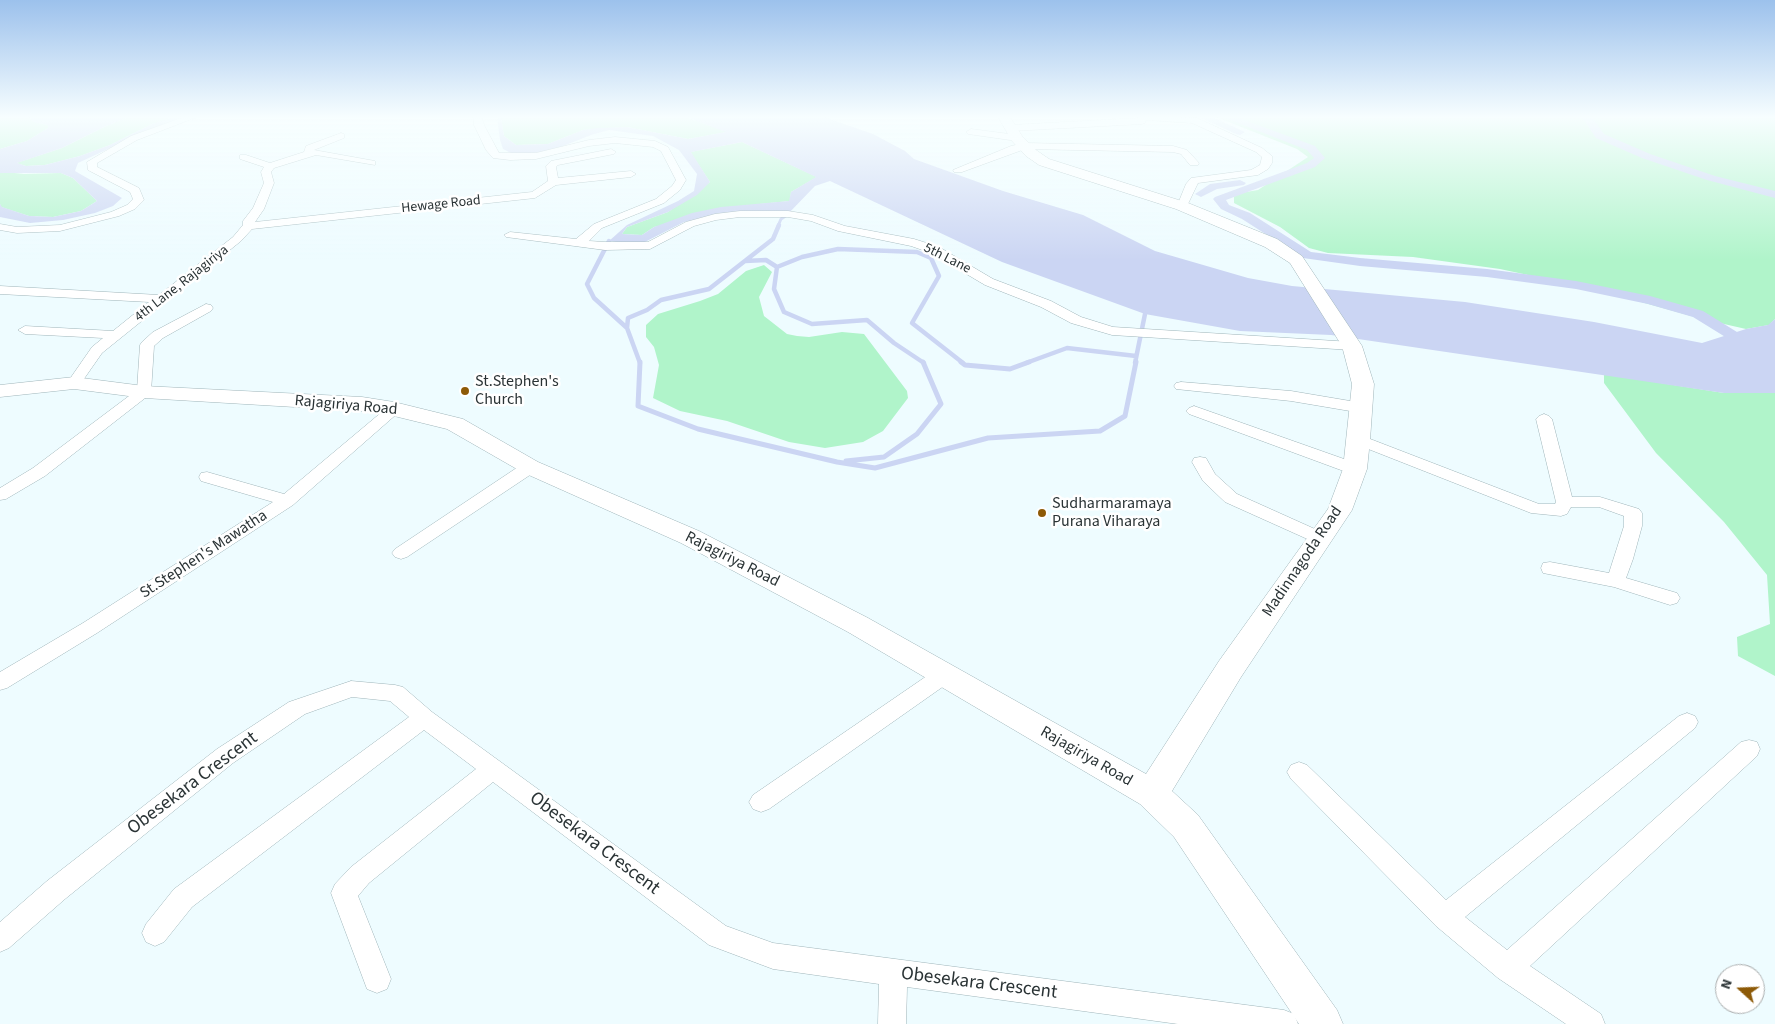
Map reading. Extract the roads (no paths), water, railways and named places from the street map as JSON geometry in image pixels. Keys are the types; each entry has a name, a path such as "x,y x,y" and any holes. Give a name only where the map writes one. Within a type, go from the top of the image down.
{"street":[{"path":"0,227 17,230 60,228 115,214 131,207 139,200 135,190 92,168 92,165"},
{"path":"259,165 268,169 278,165"},
{"path":"553,165 551,166 552,182 631,174"},
{"path":"579,242 598,226 660,201 676,188 680,180 673,165"},
{"path":"958,170 971,165"},
{"name":"Madinnagoda Road","path":"1055,165 1182,206 1271,243 1296,260 1350,343 1363,384 1355,469 1340,510 1230,669 1152,794"},
{"path":"1182,206 1191,184 1195,180 1254,173 1266,165"},
{"name":"4th Lane, Rajagiriya","path":"74,383 98,350 217,257 249,226 269,183 268,169"},
{"name":"Hewage Road","path":"249,226 535,195 552,182"},
{"name":"5th Lane","path":"510,235 605,246 650,245 690,224 715,217 740,214 788,214 813,218 842,229 914,243 935,250 989,282 1046,304 1076,320 1112,331 1310,345 1350,343"},
{"path":"0,290 163,300"},
{"path":"0,495 39,472 144,392 147,346 158,335 206,308"},
{"path":"26,330 116,335"},
{"name":"Rajagiriya Road","path":"0,391 74,383 144,392 362,404 394,408 455,424 530,467 690,537 858,625 1152,794 1186,826 1323,1024"},
{"path":"1182,386 1291,396 1362,408"},
{"name":"St.Stephen's Mawatha","path":"0,682 90,628 287,501 394,408"},
{"path":"1194,411 1355,469"},
{"path":"1359,440 1537,509 1560,510 1565,502 1544,419"},
{"path":"1200,462 1208,477 1231,498 1320,538"},
{"path":"401,553 530,467"},
{"path":"207,477 287,501"},
{"path":"1565,502 1600,502 1633,513 1633,526 1624,559 1615,581"},
{"path":"1550,568 1615,581 1670,598"},
{"path":"761,802 944,675"},
{"name":"Obesekara Crescent","path":"0,939 56,890 225,756 297,708 351,689 395,694 424,718 718,936 773,956 1284,1024"},
{"path":"155,933 183,898 424,718"},
{"path":"1444,917 1687,722"},
{"path":"1508,968 1749,750"},
{"path":"378,978 344,894 360,874 493,769"},
{"path":"1300,772 1444,917 1508,968 1591,1024"},
{"path":"892,1024 893,973"}],"water":[{"path":"0,165 77,165 75,171 122,198 113,206 95,213 63,220 30,223 0,217 0,204 2,207 29,216 53,217 81,211 97,201 73,178 61,173 0,173"},
{"path":"690,165 699,165 710,182 697,195 668,212 627,227 622,234 642,235 654,227 692,213 721,207 789,201 791,192 816,177 790,165 930,165 1003,191 1083,215 1155,251 1248,278 1292,286 1465,302 1594,322 1702,343 1746,329 1768,325 1775,319 1775,393 1724,393 1331,335 1240,331 1145,314 1002,262 830,181 815,186 787,215 719,216 684,222 639,245 609,241 627,225 678,201 694,191 697,174"}],"waterway":[{"path":"1311,165 1219,199 1225,207 1246,216 1308,255 1360,262 1487,273 1576,285 1650,300 1698,314 1732,335 1751,351"},
{"path":"1672,165 1711,178 1775,195"},
{"path":"1201,194 1214,186 1240,183"},
{"path":"778,226 781,219 787,215"},
{"path":"627,328 628,318 647,310 661,300 709,289 773,239 779,225"},
{"path":"609,241 587,284 594,298 627,328"},
{"path":"777,267 802,257 838,249 917,252 931,258 939,276 912,323 963,363"},
{"path":"745,261 766,260 777,267"},
{"path":"777,267 774,289 784,312 812,324 867,320 894,343 923,362"},
{"path":"1135,363 1145,314"},
{"path":"627,328 640,363"},
{"path":"1026,363 1067,348 1136,356"},
{"path":"846,461 884,457 917,434 941,404 923,362"},
{"path":"961,362 965,365 1010,369 1029,362"},
{"path":"640,363 638,406 698,429 837,462 875,468 988,438 1100,431 1125,416 1136,362"}],"place":[{"name":"St.Stephen's Church","path":"465,391"},
{"name":"Sudharmaramaya Purana Viharaya","path":"1042,513"}]}
